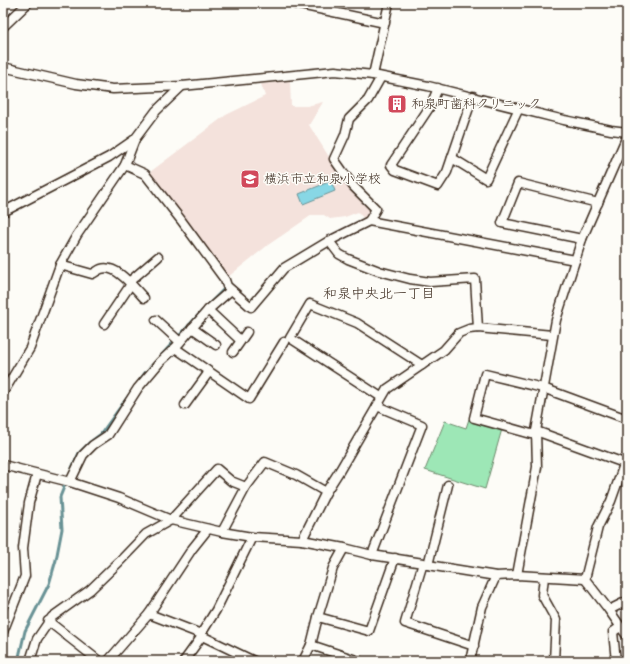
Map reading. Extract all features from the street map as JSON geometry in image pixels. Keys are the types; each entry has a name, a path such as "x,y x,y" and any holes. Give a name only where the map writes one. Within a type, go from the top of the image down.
{"street":[{"path":"3,27 28,3"},
{"path":"291,3 384,22"},
{"path":"373,75 389,3"},
{"path":"3,67 63,81 113,89 182,86 335,71 373,75 438,88 564,120 627,132"},
{"path":"125,165 145,174 225,280 227,286 251,307 284,268 329,241 369,221 376,209 353,186 334,159 345,135 348,119 368,100 381,77"},
{"path":"3,393 6,380 30,348 60,265 77,235 125,165 135,139 156,111 182,86"},
{"path":"438,88 422,121 391,165 395,170 438,186 448,172 472,96"},
{"path":"452,158 486,179 519,108"},
{"path":"517,575 537,467 536,433 552,334 582,239 627,136"},
{"path":"3,212 109,157 135,139"},
{"path":"582,239 502,223 518,183 598,203"},
{"path":"369,221 575,260"},
{"path":"329,241 339,254 348,259 379,271 410,279 430,282 475,278 478,328"},
{"path":"104,324 130,283 158,257"},
{"path":"60,265 92,274 101,269 113,269 130,283 144,298"},
{"path":"70,482 83,455 93,445 108,434 138,388 176,341 192,328 208,310 231,290"},
{"path":"381,397 290,338 310,304 357,323 422,365"},
{"path":"208,310 240,340"},
{"path":"156,320 209,372 248,399 284,342"},
{"path":"192,328 216,345"},
{"path":"302,540 326,492 387,389 444,350 459,333 469,329 478,328 552,334"},
{"path":"233,352 247,332"},
{"path":"185,405 209,372"},
{"path":"585,578 598,527 624,474 626,459 536,433 474,418 485,374 543,388 627,419"},
{"path":"372,555 422,426 377,406"},
{"path":"222,532 246,487 265,462 296,475 326,492"},
{"path":"3,465 70,482 119,498 171,520 252,538 302,540 372,555 496,576 517,575 585,578"},
{"path":"30,661 37,639 48,621 90,590 146,534 171,520 217,470 231,480 246,487"},
{"path":"3,632 24,576 23,548 29,504 36,474"},
{"path":"448,485 426,564 405,623 474,646"},
{"path":"108,661 149,614 192,549 208,529"},
{"path":"184,661 202,635 216,610 252,538"},
{"path":"303,661 311,645 333,568 344,548"},
{"path":"318,617 369,631 395,558"},
{"path":"470,661 482,607 496,576"},
{"path":"544,577 542,595 556,620 554,661"},
{"path":"585,578 627,636"},
{"path":"609,610 627,601"},
{"path":"149,614 202,635 240,658 254,661"},
{"path":"48,621 99,661"},
{"path":"616,661 613,632 620,627"},
{"path":"311,645 359,661"}],"shaded area":[{"name":"横浜市立和泉小学校","path":"290,81 291,106 307,106 323,102 309,125 331,160 370,209 368,212 370,215 364,219 358,212 345,217 330,219 324,215 312,215 268,245 228,277 150,172 226,115 265,96 261,84"}],"green space":[{"path":"469,419 502,429 485,489 425,470 445,421 466,428"}],"water":[{"path":"331,181 335,191 303,204 299,194"}],"waterway":[{"path":"207,306 223,290"},
{"path":"72,468 79,453 101,434 145,373 203,310"},
{"path":"18,661 25,631 49,584 56,560 62,529 60,497 66,482"}],"place":[{"name":"和泉町歯科クリニック","path":"397,104"},
{"name":"横浜市立和泉小学校","path":"250,179"}],"district":[{"name":"和泉中央北一丁目","path":"379,294"}]}
